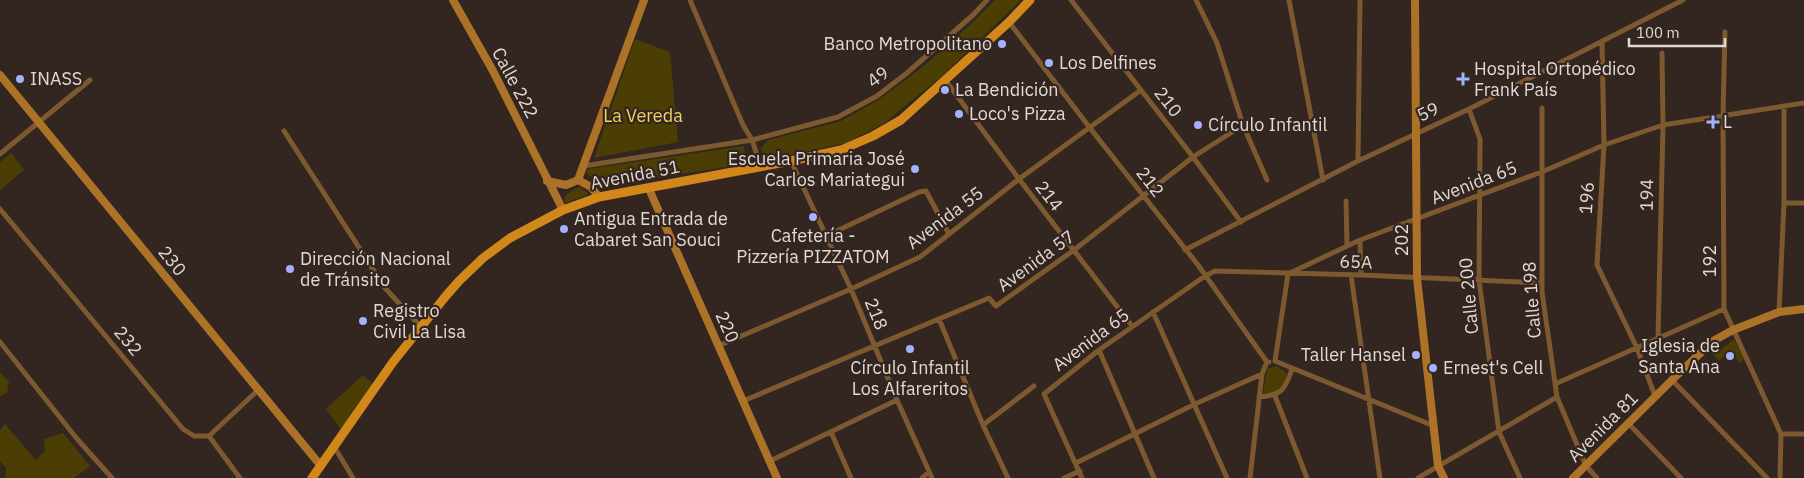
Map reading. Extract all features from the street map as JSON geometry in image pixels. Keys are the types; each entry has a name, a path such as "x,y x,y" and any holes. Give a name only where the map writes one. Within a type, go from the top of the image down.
{"main road":[{"name":"Avenida 51","path":"312,478 335,448 393,362 459,280 483,258 510,238 563,210 599,197 791,162 841,150 873,136 901,120 946,81 1030,0"}],"street":[{"name":"Calle 222","path":"453,0 493,71 563,210"},
{"path":"557,200 561,190 566,185 578,180 644,0"},
{"path":"690,0 743,125 752,140 761,168"},
{"name":"49","path":"583,166 752,140 838,117 877,96 924,59 987,0"},
{"name":"210","path":"1071,0 1194,157 1241,222"},
{"path":"1196,0 1217,43 1243,124 1267,180"},
{"path":"1289,0 1323,180"},
{"path":"1358,161 1360,0"},
{"name":"202","path":"1415,0 1417,278 1438,466 1444,478"},
{"name":"59","path":"1185,250 1358,161 1683,0"},
{"name":"212","path":"1009,22 1206,276 1267,362"},
{"name":"192","path":"1725,32 1723,115 1724,308 1781,434 1780,478"},
{"name":"196","path":"1602,41 1604,145 1596,264 1637,348 1655,396"},
{"name":"194","path":"1658,338 1662,52"},
{"name":"230","path":"0,75 321,466"},
{"path":"0,154 90,80"},
{"name":"214","path":"946,81 1132,326"},
{"name":"Avenida 55","path":"718,346 920,257 1019,179 1141,90"},
{"name":"Avenida 65","path":"1076,463 1044,394 1098,350 1206,276 1215,272 1288,274 1347,245 1544,171 1604,145 1662,125 1804,103"},
{"path":"1779,312 1784,203 1784,106"},
{"name":"Calle 200","path":"1468,108 1480,139 1478,196 1479,280 1499,432 1520,478"},
{"name":"Calle 198","path":"1542,108 1544,171 1542,283 1556,397 1586,466 1597,478"},
{"name":"Avenida 57","path":"743,401 989,298 996,306 1074,250 1194,157 1243,124"},
{"path":"284,131 385,288 421,327"},
{"name":"218","path":"791,162 851,289 930,475"},
{"path":"578,180 591,187 599,197"},
{"path":"548,181 566,185"},
{"name":"220","path":"648,189 778,478"},
{"path":"826,236 919,192 926,191 949,234"},
{"path":"1346,201 1347,245"},
{"path":"1784,203 1804,203"},
{"name":"232","path":"0,209 182,429 194,436 208,436"},
{"path":"1360,240 1361,275"},
{"path":"1274,361 1288,274"},
{"name":"65A","path":"1288,274 1361,275 1542,283"},
{"path":"1351,275 1380,478"},
{"path":"1555,384 1724,308"},
{"name":"Avenida 81","path":"1574,478 1655,396 1714,341 1733,330 1779,312 1804,309"},
{"path":"1153,312 1227,478"},
{"path":"939,319 983,425 1008,478"},
{"path":"0,342 78,440 112,478"},
{"path":"1098,350 1154,478"},
{"path":"1250,478 1262,374 1267,362 1274,361 1434,426"},
{"path":"1259,397 1275,396 1286,388 1292,369"},
{"path":"1082,478 1076,463 1195,404 1262,374"},
{"path":"1672,380 1766,478"},
{"path":"983,425 1034,386"},
{"path":"240,478 208,436 258,390"},
{"path":"1275,396 1307,478"},
{"path":"1418,478 1556,397"},
{"path":"770,461 897,400"},
{"path":"1628,423 1681,478"},
{"path":"831,432 851,478"},
{"path":"1781,434 1804,434"},
{"path":"335,448 353,478"},
{"path":"1064,478 1080,471"},
{"path":"922,478 930,475"}],"green space":[{"path":"995,0 1021,0 942,76 883,124 846,143 770,160 763,154 761,148 768,140 841,121 880,99 925,65"},
{"name":"La Vereda","path":"635,39 670,52 678,142 594,158"},
{"path":"744,146 746,164 603,186 586,173 587,169"},
{"path":"11,153 24,170 0,190 0,162"},
{"path":"580,187 588,195 565,203 565,196"},
{"path":"1734,339 1744,359 1740,363 1730,352 1719,361 1714,355"},
{"path":"1276,366 1287,373 1284,382 1277,391 1263,393 1267,369"},
{"path":"0,372 9,382 7,393 0,396"},
{"path":"363,375 374,385 341,430 326,409"},
{"path":"5,424 36,460 45,451 44,439 63,433 90,466 74,478 5,478 6,468 0,461 0,430"}],"place":[{"name":"Banco Metropolitano","path":"1002,44"},
{"name":"Los Delfines","path":"1049,63"},
{"name":"INASS","path":"20,79"},
{"name":"Hospital Ortopédico Frank País","path":"1463,79"},
{"name":"La Bendición","path":"945,90"},
{"name":"Loco's Pizza","path":"959,114"},
{"name":"L","path":"1713,122"},
{"name":"Círculo Infantil","path":"1198,125"},
{"name":"Escuela Primaria José Carlos Mariategui","path":"915,169"},
{"name":"Cafetería - Pizzería PIZZATOM","path":"813,217"},
{"name":"Antigua Entrada de Cabaret San Souci","path":"564,229"},
{"name":"Dirección Nacional de Tránsito","path":"290,269"},
{"name":"Registro Civil La Lisa","path":"363,321"},
{"name":"Círculo Infantil Los Alfareritos","path":"910,349"},
{"name":"Taller Hansel","path":"1416,355"},
{"name":"Iglesia de Santa Ana","path":"1730,356"},
{"name":"Ernest's Cell","path":"1433,368"}]}
